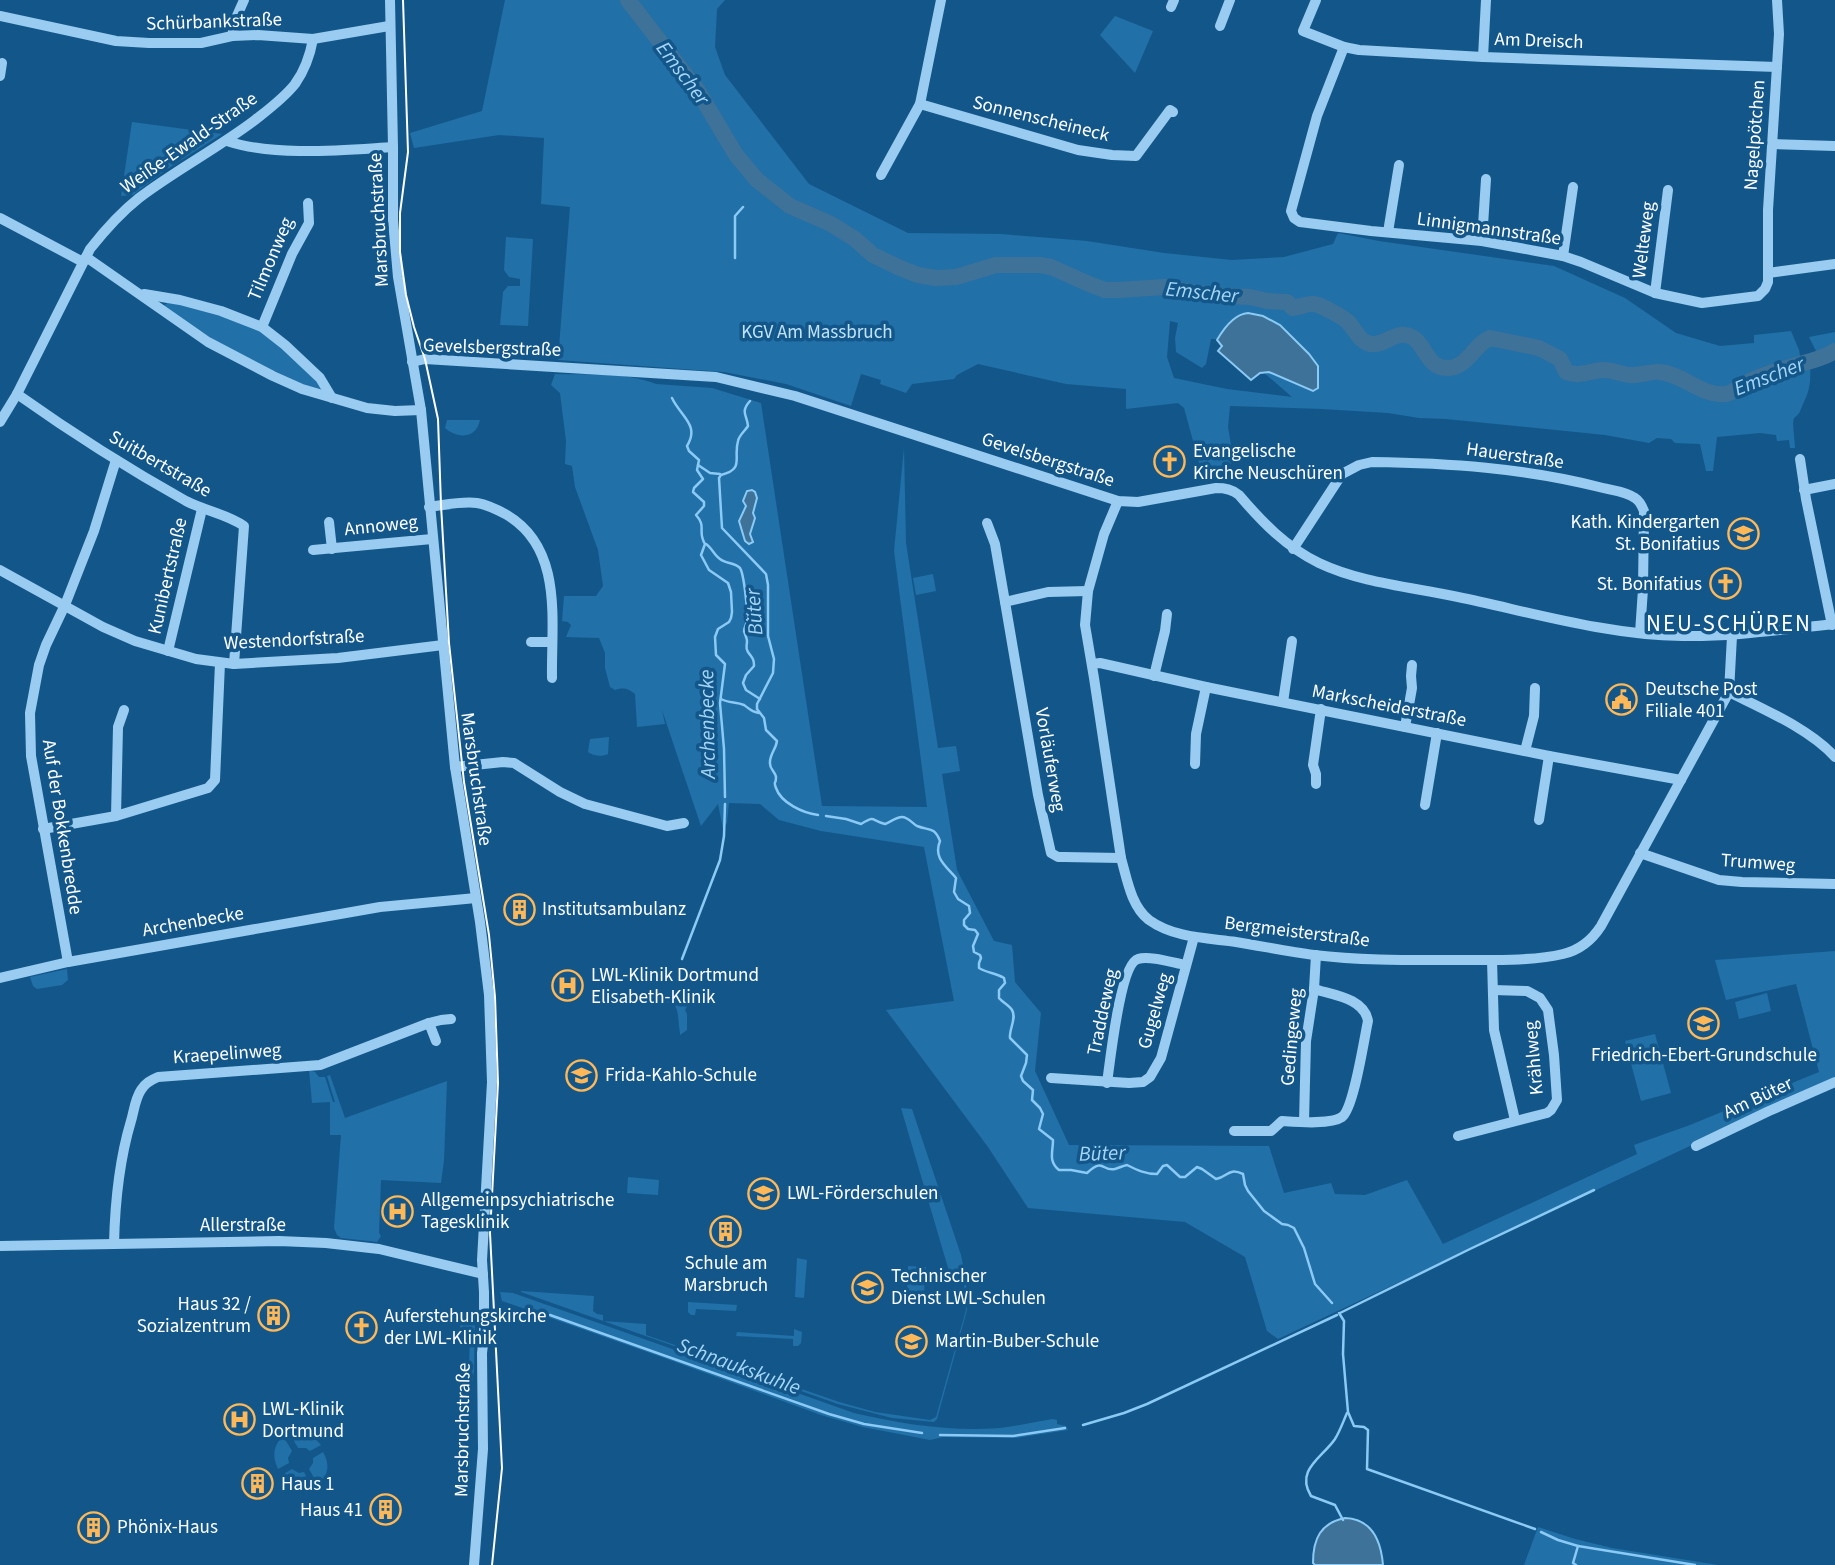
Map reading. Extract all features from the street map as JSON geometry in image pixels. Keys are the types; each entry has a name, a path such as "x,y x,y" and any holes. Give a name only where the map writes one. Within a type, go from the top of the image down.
{"street":[{"path":"232,36 244,0"},
{"name":"Marsbruchstraße","path":"390,0 393,220 397,277 421,410 455,767 489,995 492,1082 483,1242 483,1449 474,1565"},
{"path":"881,175 920,104 941,0"},
{"path":"1220,26 1230,0"},
{"name":"Am Dreisch","path":"1316,0 1303,31 1344,47 1373,52 1777,67"},
{"path":"1483,57 1486,0"},
{"name":"Nagelpötchen","path":"1768,273 1768,210 1779,34 1777,0"},
{"name":"Schürbankstraße","path":"0,16 116,41 201,43 232,36 258,35 313,39 389,26"},
{"name":"Weiße-Ewald-Straße","path":"0,422 17,394 90,249 116,218 139,198 228,141 274,105 294,85 309,59 313,39"},
{"name":"Linnigmannstraße","path":"1344,47 1317,116 1292,211 1294,218 1300,222 1482,241 1563,256 1655,293 1702,303 1758,296 1765,289 1768,273"},
{"path":"0,76 2,63"},
{"name":"Sonnenscheineck","path":"920,104 1078,150 1136,156 1170,110 1173,112"},
{"path":"228,141 246,147 272,149 341,150 393,147"},
{"path":"1773,144 1835,146"},
{"path":"1388,232 1399,165"},
{"path":"1482,241 1486,178"},
{"path":"1563,256 1573,187"},
{"name":"Welteweg","path":"1655,293 1668,190"},
{"name":"Tilmonweg","path":"262,327 292,254 309,223 308,203"},
{"path":"0,218 84,260 141,294 208,342 302,389 367,408 421,410"},
{"path":"1768,273 1835,264"},
{"path":"141,294 180,300 262,327 320,378 332,398"},
{"name":"Gevelsbergstraße","path":"412,362 425,359 716,377 795,396 1118,501 1138,502 1216,488 1234,491 1293,549 1330,568 1368,579 1602,628 1679,636 1732,636 1833,624"},
{"name":"Suitbertstraße","path":"17,394 116,460 201,509 234,519 244,526 234,664"},
{"path":"1800,459 1804,490 1833,624"},
{"name":"Auf der Bokkenbredde","path":"68,962 31,756 30,713 38,665 94,531 116,460"},
{"name":"Hauerstraße","path":"1293,549 1342,474 1372,462 1503,469 1603,488 1634,497 1644,511 1640,633"},
{"path":"1804,490 1835,484"},
{"name":"Bergmeisterstraße","path":"1118,501 1104,534 1088,590 1085,625 1121,858 1137,908 1147,919 1161,927 1194,937 1316,955 1402,960 1492,960 1562,955 1574,951 1587,943 1602,925 1729,692"},
{"path":"429,507 465,502 490,507 517,522 538,545 551,584 552,678"},
{"name":"Kunibertstraße","path":"168,651 201,509"},
{"name":"Annoweg","path":"329,522 332,548"},
{"name":"Vorläuferweg","path":"987,523 995,544 1051,853 1064,858 1121,858"},
{"name":"Annoweg","path":"313,550 432,539"},
{"name":"Westendorfstraße","path":"0,570 103,627 135,641 196,659 234,664 338,658 443,645"},
{"path":"1005,602 1048,592 1088,590"},
{"path":"1154,676 1167,614"},
{"path":"1732,636 1729,692 1812,736 1835,757"},
{"path":"1283,702 1292,641"},
{"path":"531,642 552,642"},
{"path":"43,829 116,816 212,785 215,780 220,663"},
{"name":"Markscheiderstraße","path":"1091,663 1549,756 1681,780"},
{"path":"1405,727 1412,688 1412,665"},
{"path":"1195,764 1196,734 1206,687"},
{"path":"1525,751 1534,716 1535,688"},
{"path":"1316,784 1313,765 1321,709"},
{"path":"116,816 118,727 124,710"},
{"path":"1425,805 1437,733"},
{"path":"1539,820 1549,756"},
{"path":"455,767 514,763 560,792 585,804 667,826 684,823"},
{"name":"Trumweg","path":"1640,853 1719,880 1835,884"},
{"name":"Archenbecke","path":"0,978 68,962 380,906 476,898"},
{"name":"Gugelweg","path":"1051,1078 1107,1083 1143,1082 1150,1077 1161,1058 1194,937"},
{"name":"Gedingeweg","path":"1304,1122 1306,1041 1316,955"},
{"name":"Traddeweg","path":"1107,1083 1114,1027 1127,971 1133,961 1147,958 1186,965"},
{"path":"1492,960 1494,1030 1515,1120"},
{"path":"1234,1131 1271,1131 1282,1121 1326,1121 1345,1116 1360,1063 1367,1015 1355,1002 1314,989"},
{"name":"Krählweg","path":"1458,1136 1547,1113 1557,1100 1548,1010 1540,998 1527,992 1493,990"},
{"name":"Kraepelinweg","path":"114,1244 114,1215 125,1139 138,1097 147,1082 158,1077 320,1065 429,1023 451,1019"},
{"path":"429,1023 436,1041"},
{"name":"Am Büter","path":"1696,1146 1835,1082"},
{"name":"Allerstraße","path":"0,1246 326,1242 379,1249 483,1274"}],"green space":[{"name":"KGV Am Massbruch","path":"505,0 725,0 717,9 715,47 725,75 809,184 908,233 1001,234 1087,241 1232,260 1284,257 1333,244 1338,233 1554,266 1625,298 1676,333 1720,346 1754,343 1754,335 1791,331 1802,366 1810,365 1810,385 1800,412 1794,418 1795,448 1790,448 1789,440 1777,441 1776,435 1760,433 1717,437 1713,471 1706,471 1700,444 1675,443 1671,439 1657,438 1649,443 1605,435 1388,413 1230,406 1228,427 1234,462 1203,477 1184,408 1178,403 1126,409 1126,389 1066,384 978,364 954,379 912,384 906,393 880,384 881,380 861,374 851,406 786,384 724,372 558,360 570,207 541,204 544,138 499,135 414,148 410,133 482,111","holes":["1170,321 1178,323 1176,352 1202,368 1206,364 1211,339 1225,339 1292,397 1227,389 1174,378 1167,357"]},
{"path":"1115,16 1153,31 1135,73 1100,35"},
{"path":"132,122 222,134 133,195 121,196"},
{"path":"506,237 533,239 528,326 500,325 503,292 508,286 520,286 520,279 509,277 504,270"},
{"path":"168,302 251,325 278,343 322,389 316,391 229,349 164,306"},
{"path":"1835,332 1835,353 1821,361 1809,337"},
{"path":"555,374 619,376 656,384 712,388 761,403 822,806 927,807 894,551 904,448 906,543 938,748 956,746 960,771 942,774 957,870 994,941 1012,945 1015,982 1041,1013 1035,1071 1069,1145 1269,1146 1284,1193 1331,1183 1335,1194 1365,1195 1407,1180 1443,1244 1637,1154 1634,1145 1819,1072 1796,984 1726,1000 1715,960 1835,951 1835,1078 1278,1339 1267,1331 1245,1257 1185,1222 1028,1208 988,1147 886,1010 954,1001 924,847 821,831 779,820 760,804 729,803 727,823 723,829 718,804 701,826 662,710 665,724 637,727 635,694 626,689 615,690 610,687 605,668 605,653 599,638 566,637 571,625 562,621 564,596 596,596 603,586 598,550 575,487 572,466 565,464 566,441 560,393 551,385"},
{"path":"447,420 480,420 475,431 461,435 445,428"},
{"path":"933,574 936,591 916,595 913,578"},
{"path":"609,737 608,754 598,756 588,752 590,739"},
{"path":"67,969 68,980 62,985 37,989 33,986 30,977"},
{"path":"658,993 671,998 677,993 683,993 689,998 685,1010 687,1030 680,1035 676,1007 667,1002 648,1003 647,997 650,994"},
{"path":"1767,993 1771,1011 1739,1019 1735,1002"},
{"path":"1655,1034 1671,1093 1641,1101 1625,1041"},
{"path":"309,1070 319,1077 325,1077 335,1102 327,1076 330,1075 345,1118 447,1081 441,1183 381,1180 381,1236 377,1242 341,1238 334,1228 341,1135 330,1135 330,1102 312,1103"},
{"path":"901,1108 912,1109 961,1255 966,1280 967,1310 937,1419 934,1422 892,1418 838,1404 603,1321 646,1324 646,1335 839,1402 875,1412 930,1420 936,1417 966,1310 964,1283 951,1278"},
{"path":"628,1177 659,1180 658,1195 627,1193"},
{"path":"797,1258 807,1260 804,1298 795,1297"},
{"path":"908,1266 926,1267 924,1292 907,1291"},
{"path":"521,1291 594,1296 593,1311 603,1315 603,1321"},
{"path":"500,1292 513,1293 854,1413 908,1424 964,1429 1000,1428 1053,1419 1068,1430 1016,1438 943,1437 930,1440 863,1427 821,1415 502,1301"},
{"path":"688,1302 737,1305 736,1311 696,1309 695,1315 691,1315 688,1312"},
{"path":"461,1318 475,1319 474,1371 468,1410 470,1331 460,1330"},
{"path":"794,1329 802,1332 798,1346 793,1346 793,1339 736,1336 737,1332 794,1336"},
{"path":"299,1431 312,1435 321,1445 310,1451 298,1448 289,1432"},
{"path":"283,1436 292,1451 288,1458 289,1463 278,1469 274,1451"},
{"path":"323,1452 327,1469 318,1485 309,1469 313,1458"},
{"path":"292,1469 299,1473 304,1472 312,1488 294,1487 288,1482 282,1475"},
{"path":"1538,1527 1612,1548 1718,1565 1524,1565"}],"shaded area":[{"path":"1248,313 1263,316 1280,325 1309,354 1318,366 1318,388 1313,391 1269,372 1260,373 1251,380 1218,351 1222,346 1217,340 1226,326 1238,316"},
{"path":"752,490 757,498 750,534 753,542 749,544 745,541 739,521 746,506 743,501 747,491"},
{"path":"1345,1518 1362,1522 1373,1533 1380,1548 1383,1565 1313,1563 1320,1533 1330,1524"}],"waterway":[{"name":"Emscher","path":"628,0 698,91 736,155 757,180 790,206 831,224 855,239 873,255 918,275 956,277 996,265 1039,265 1051,267 1105,290 1165,287 1287,302 1293,308 1314,304 1345,320 1367,343 1381,343 1401,335 1412,337 1440,367 1460,365 1479,345 1490,338 1539,348 1560,359 1566,372 1580,374 1611,370 1630,375 1660,372 1717,394 1729,393 1778,370 1819,359 1835,351"},
{"name":"Büter","path":"758,188 762,184"},
{"name":"Büter","path":"735,258 735,216 743,207"},
{"name":"Archenbecke","path":"672,398 688,421 691,432 687,446 699,460 697,470 703,479 693,492 704,502 696,515 701,523 705,544 701,555 709,570 728,583 731,592 731,618 718,629 715,637 716,655 725,664 720,703 725,797"},
{"name":"Büter","path":"750,401 745,411 748,426 739,439 736,466 719,478 722,528 766,574 768,636 774,659 773,673 757,709 764,718 766,730 777,741 770,762 776,777 775,786 788,803 799,810 818,815"},
{"path":"698,465 710,473 720,474"},
{"path":"706,544 720,559 740,568 747,610 744,631 754,666 743,683 746,690 760,699"},
{"path":"721,699 744,705 759,713"},
{"name":"Archenbecke","path":"682,959 720,860 725,804"},
{"name":"Büter","path":"826,816 861,824 871,819 885,824 904,817 938,836 939,857 956,878 954,892 958,899 969,906 970,913 964,920 964,925 978,934 973,946 974,952 981,958 979,968 1004,978 1005,983 999,990 999,998 1013,1013 1010,1038 1027,1055 1021,1076 1033,1090 1032,1100 1043,1114 1039,1129 1053,1140 1052,1160 1059,1170 1087,1173 1100,1165 1111,1169 1127,1165 1157,1174 1167,1165 1180,1177 1185,1177 1197,1167 1216,1179 1231,1172 1243,1174 1248,1191 1264,1211 1282,1224 1294,1228 1304,1248 1315,1284 1332,1303"},
{"path":"1340,1313 1594,1190"},
{"name":"Büter","path":"1339,1313 1344,1321 1343,1354 1348,1412 1354,1426 1368,1430 1367,1469 1535,1529"},
{"name":"Schnaukskuhle","path":"550,1315 829,1414 864,1424 922,1433"},
{"name":"Schnaukskuhle","path":"1083,1425 1147,1404 1337,1315"},
{"path":"1343,1520 1335,1505 1311,1496 1306,1479 1312,1465 1335,1439 1347,1413"},
{"name":"Schnaukskuhle","path":"940,1435 1013,1436 1065,1428"},
{"name":"Büter","path":"1541,1532 1578,1546 1573,1563 1576,1565"},
{"path":"1578,1546 1695,1565"}],"tram line":[{"path":"403,0 408,152 400,213 400,252 406,295 425,359 438,419 449,643 464,782 489,935 495,997 498,1083 490,1233 502,1468 492,1565"}],"place":[{"name":"Evangelische Kirche Neuschüren","path":"1170,462"},
{"name":"Kath. Kindergarten St. Bonifatius","path":"1743,533"},
{"name":"St. Bonifatius","path":"1725,584"},
{"name":"Deutsche Post Filiale 401","path":"1622,700"},
{"name":"Institutsambulanz","path":"519,909"},
{"name":"LWL-Klinik Dortmund Elisabeth-Klinik","path":"568,986"},
{"name":"Friedrich-Ebert-Grundschule","path":"1704,1024"},
{"name":"Frida-Kahlo-Schule","path":"582,1075"},
{"name":"LWL-Förderschulen","path":"764,1193"},
{"name":"Allgemeinpsychiatrische Tagesklinik","path":"398,1211"},
{"name":"Schule am Marsbruch","path":"726,1232"},
{"name":"Technischer Dienst LWL-Schulen","path":"868,1287"},
{"name":"Haus 32 / Sozialzentrum","path":"274,1315"},
{"name":"Auferstehungskirche der LWL-Klinik","path":"361,1327"},
{"name":"Martin-Buber-Schule","path":"912,1341"},
{"name":"LWL-Klinik Dortmund","path":"239,1420"},
{"name":"Haus 1","path":"258,1484"},
{"name":"Haus 41","path":"386,1510"},
{"name":"Phönix-Haus","path":"94,1527"}],"district":[{"name":"NEU-SCHÜREN","path":"1729,623"}]}
